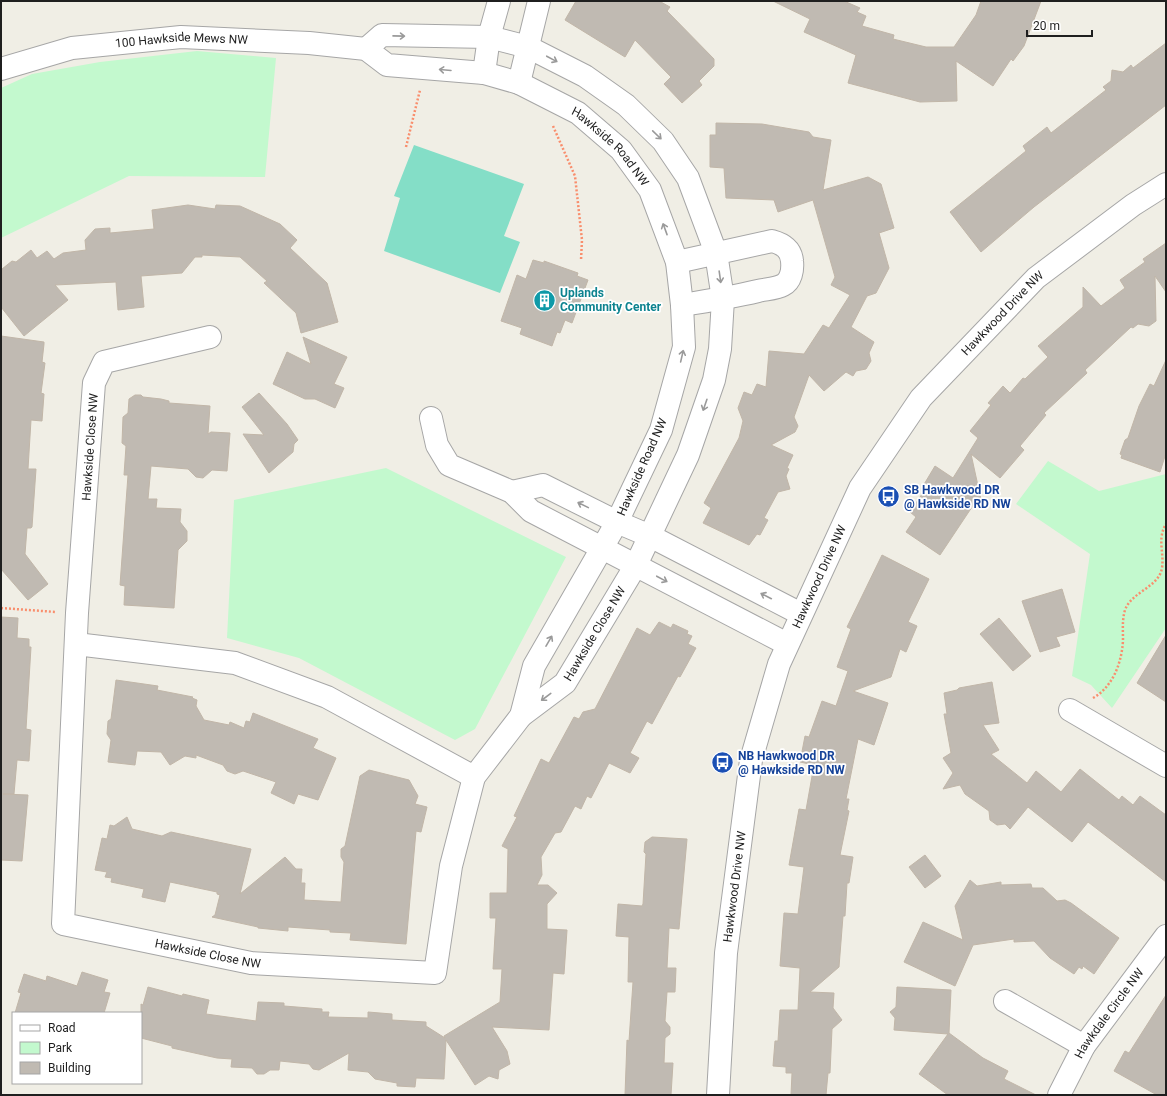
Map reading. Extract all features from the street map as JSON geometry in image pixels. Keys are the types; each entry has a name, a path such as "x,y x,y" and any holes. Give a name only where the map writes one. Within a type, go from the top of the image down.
{"street":[{"path":"499,1 489,38 484,73 387,65 366,49 382,35 489,38 528,47 585,76 626,105 663,141 688,178 716,253 723,299 720,349 714,380 688,455 650,536"},
{"path":"519,83 539,1"},
{"name":"100 Hawkside Mews NW","path":"1,69 72,48 181,37 310,43 366,49"},
{"name":"Hawkside Road NW","path":"484,73 519,83 578,113 621,150 650,190 677,262 682,306 684,347 661,430 618,522 650,536 801,614"},
{"name":"Hawkwood Drive NW","path":"718,1095 726,953 751,760 779,664 787,644 860,488 921,398 1036,278 1134,205 1166,184"},
{"path":"677,262 772,241 787,248 791,256 793,266 791,278 783,285 723,299 682,306"},
{"name":"Hawkside Close NW","path":"210,337 104,362 94,383 76,644 63,924 251,963 435,973 451,866 474,777 521,716 565,683 636,565 650,536"},
{"path":"431,418 437,445 449,465 512,492 532,511 787,644"},
{"path":"512,492 543,485 618,522"},
{"name":"Hawkside Close NW","path":"521,716 534,666 618,522"},
{"path":"76,644 235,663 327,697 474,777"},
{"path":"1070,710 1166,766"},
{"name":"Hawkdale Circle NW","path":"1059,1095 1084,1046 1166,936"},
{"path":"1005,1001 1084,1046"}],"path":[{"path":"406,148 424,81 425,68"},
{"path":"551,100 546,111 575,176 582,240 581,260"},
{"path":"1070,710 1098,695 1111,680 1122,650 1123,623 1126,608 1130,601 1157,578 1161,572 1161,536 1166,524"},
{"path":"1,608 64,613"}],"green space":[{"path":"197,51 276,58 265,177 129,176 1,238 1,88 32,74 100,62"},
{"path":"414,145 524,184 504,236 520,242 500,293 384,251 400,198 394,196"},
{"path":"1048,461 1099,491 1166,474 1166,628 1112,708 1091,685 1072,676 1090,554 1016,504"},
{"path":"386,468 566,557 475,729 455,740 299,658 227,638 234,500"}],"building":[{"path":"576,1 659,1 670,7 667,11 714,59 714,66 699,81 702,85 682,103 664,84 671,77 635,40 625,57 565,20"},
{"path":"773,1 844,1 860,8 857,12 866,16 862,26 894,35 893,39 926,47 954,47 976,15 981,1 1041,1 1024,46 1013,61 1011,59 993,86 956,61 957,101 920,102 848,83 856,55 804,32 810,19"},
{"path":"1166,43 1166,105 1034,207 981,252 950,212 1026,151 1023,146 1047,127 1051,133 1106,90 1103,87 1111,81 1112,70 1123,72 1131,65 1133,68"},
{"path":"716,123 762,124 809,132 813,137 831,140 823,190 868,177 881,184 894,228 879,233 889,268 876,293 867,296 851,327 874,342 869,353 871,361 866,369 856,371 853,376 846,372 824,391 809,375 794,417 798,426 795,432 771,445 793,455 787,468 789,469 786,476 790,489 778,492 764,518 768,520 760,535 757,534 749,545 703,523 711,508 704,503 739,438 743,421 738,408 744,392 752,395 757,384 766,387 769,351 804,354 823,325 829,328 850,295 831,285 835,277 813,200 778,212 774,200 726,198 724,168 710,167 710,135 716,135"},
{"path":"188,205 215,209 216,205 240,206 280,224 297,240 290,248 327,283 338,322 301,333 296,313 264,283 267,281 240,257 202,255 202,257 195,257 182,273 141,276 144,307 118,310 116,282 55,285 68,300 24,336 1,307 2,269 12,261 16,262 31,250 37,258 47,251 54,259 63,253 86,250 85,240 95,229 110,228 110,233 154,229 152,210"},
{"path":"1166,243 1166,292 1155,276 1156,321 1149,326 1138,324 1133,328 1131,327 1085,370 1087,373 1044,413 1046,415 1020,446 1024,450 1000,478 971,454 982,504 972,507 940,555 906,532 916,517 910,512 926,488 923,486 935,466 953,478 978,438 970,431 991,405 988,403 1003,386 1010,393 1023,378 1025,379 1048,357 1038,346 1083,307 1083,287 1101,306 1125,288 1120,280 1145,262 1143,259"},
{"name":"Uplands Community Center","path":"533,260 544,263 544,261 578,273 577,276 588,280 572,323 565,320 560,333 557,332 552,346 520,334 522,328 501,321 517,275 526,279"},
{"path":"1,336 44,342 42,362 45,363 41,393 44,394 42,421 31,420 28,469 36,469 32,527 27,528 25,554 48,584 28,600 1,569"},
{"path":"303,337 347,357 334,384 344,388 335,408 315,399 305,399 273,384 287,352 311,364"},
{"path":"1166,360 1166,453 1160,472 1121,458 1122,455 1120,454 1125,440 1128,438 1139,406 1150,384 1154,386"},
{"path":"259,393 287,424 298,440 294,444 293,452 269,473 243,434 264,435 242,407"},
{"path":"135,395 161,399 169,401 169,403 210,406 208,434 211,432 230,433 227,471 212,470 203,478 196,477 188,469 151,466 148,499 157,499 156,508 181,509 180,522 187,531 187,541 178,550 174,608 124,605 125,586 120,585 128,475 124,475 126,446 122,443 123,417 128,413 129,399"},
{"path":"882,555 929,579 908,622 917,626 906,652 900,649 891,677 853,691 888,703 874,745 858,739 846,799 849,799 847,810 849,811 840,855 853,857 849,883 847,883 839,967 810,992 834,993 833,1008 842,1020 832,1029 830,1073 828,1073 826,1095 791,1095 792,1073 786,1073 786,1067 773,1066 775,1041 778,1041 780,1010 798,1010 800,968 780,966 784,913 798,914 804,867 789,865 799,809 806,810 814,765 800,762 805,736 809,737 822,701 836,706 848,671 837,667 851,629 847,627"},
{"path":"1062,589 1075,632 1056,637 1060,646 1040,652 1022,601"},
{"path":"1,617 18,618 17,638 29,639 29,647 31,647 26,729 31,730 29,761 17,760 14,794 3,794 28,795 22,861 1,860"},
{"path":"999,618 1031,656 1013,671 980,634"},
{"path":"659,622 671,628 673,624 688,631 687,634 692,636 688,644 696,648 680,677 678,676 652,724 647,721 630,753 639,758 630,773 609,763 591,798 587,796 581,809 575,806 561,832 555,833 541,857 542,875 537,885 548,885 557,893 547,904 547,929 567,930 564,974 553,973 549,1030 492,1027 507,1051 510,1064 499,1070 498,1079 489,1076 475,1085 446,1040 444,1079 416,1078 415,1087 397,1086 397,1083 375,1079 368,1072 348,1070 349,1053 319,1070 313,1069 309,1064 280,1061 279,1070 270,1070 264,1074 257,1074 252,1068 231,1067 232,1059 217,1058 172,1048 172,1046 142,1038 141,1004 143,1005 148,987 182,996 183,994 209,1000 206,1014 256,1021 258,1002 284,1003 284,1006 322,1009 322,1012 329,1012 328,1017 368,1018 368,1012 392,1014 392,1020 426,1022 426,1026 445,1038 444,1036 500,1002 502,969 493,969 496,918 490,918 490,893 507,893 508,849 502,846 517,817 514,816 541,759 549,763 574,717 579,719 583,712 595,709 637,628 650,635"},
{"path":"1166,635 1166,702 1137,683"},
{"path":"116,680 158,686 157,690 193,697 192,698 197,700 196,706 204,720 229,725 230,722 244,728 246,721 250,722 253,713 318,739 313,748 336,758 318,800 298,794 294,804 271,793 276,782 243,771 235,774 227,771 223,765 196,755 196,758 185,756 170,765 161,752 137,751 135,765 108,762 111,740 107,734 108,721 111,719"},
{"path":"992,682 999,723 983,725 999,750 991,754 1027,783 1036,771 1061,792 1080,769 1119,800 1122,796 1133,805 1140,796 1166,815 1166,882 1088,822 1072,842 1028,807 1010,829 1005,824 997,825 990,820 989,811 965,794 960,785 943,789 953,773 943,758 951,753 944,714 947,714 944,693 957,690 959,688"},
{"path":"369,770 409,780 418,796 415,804 427,807 421,832 416,831 406,944 350,940 351,933 330,932 330,930 288,927 288,931 258,928 212,917 215,915 220,895 217,894 217,892 170,882 165,902 142,897 144,889 111,882 112,878 105,877 107,872 95,870 102,838 107,839 110,825 114,826 127,817 132,829 162,836 171,832 251,849 240,894 285,857 296,869 302,869 301,883 305,883 304,900 341,902 344,862 341,857 341,849 345,846 360,776"},
{"path":"652,837 687,839 679,929 669,928 667,968 676,968 675,992 667,992 665,1021 670,1027 670,1034 665,1038 664,1063 673,1063 671,1095 625,1095 627,1040 629,1041 633,982 628,982 629,937 616,936 618,904 642,906 646,854 644,852 645,842"},
{"path":"925,855 941,876 925,888 909,867"},
{"path":"970,880 977,886 1001,882 1001,885 1031,884 1032,888 1043,888 1057,901 1065,900 1071,903 1119,938 1094,974 1083,966 1082,969 1079,967 1074,974 1050,958 1034,941 1014,942 1014,939 973,945 955,986 904,962 923,922 963,940 955,906"},
{"path":"82,972 108,980 104,992 110,993 104,1012 15,1012 21,993 18,992 24,974 46,981 47,976 77,986"},
{"path":"897,987 951,990 949,1033 983,1058 1008,1071 1004,1079 1036,1095 948,1095 919,1074 948,1034 894,1030 895,1018 890,1012 896,1007"},
{"path":"1166,995 1166,1095 1157,1095 1114,1071 1125,1051 1129,1053"}],"place":[{"name":"Uplands Community Center","path":"545,300"},
{"name":"SB Hawkwood DR @ Hawkside RD NW","path":"889,497"},
{"name":"NB Hawkwood DR @ Hawkside RD NW","path":"722,763"}]}
